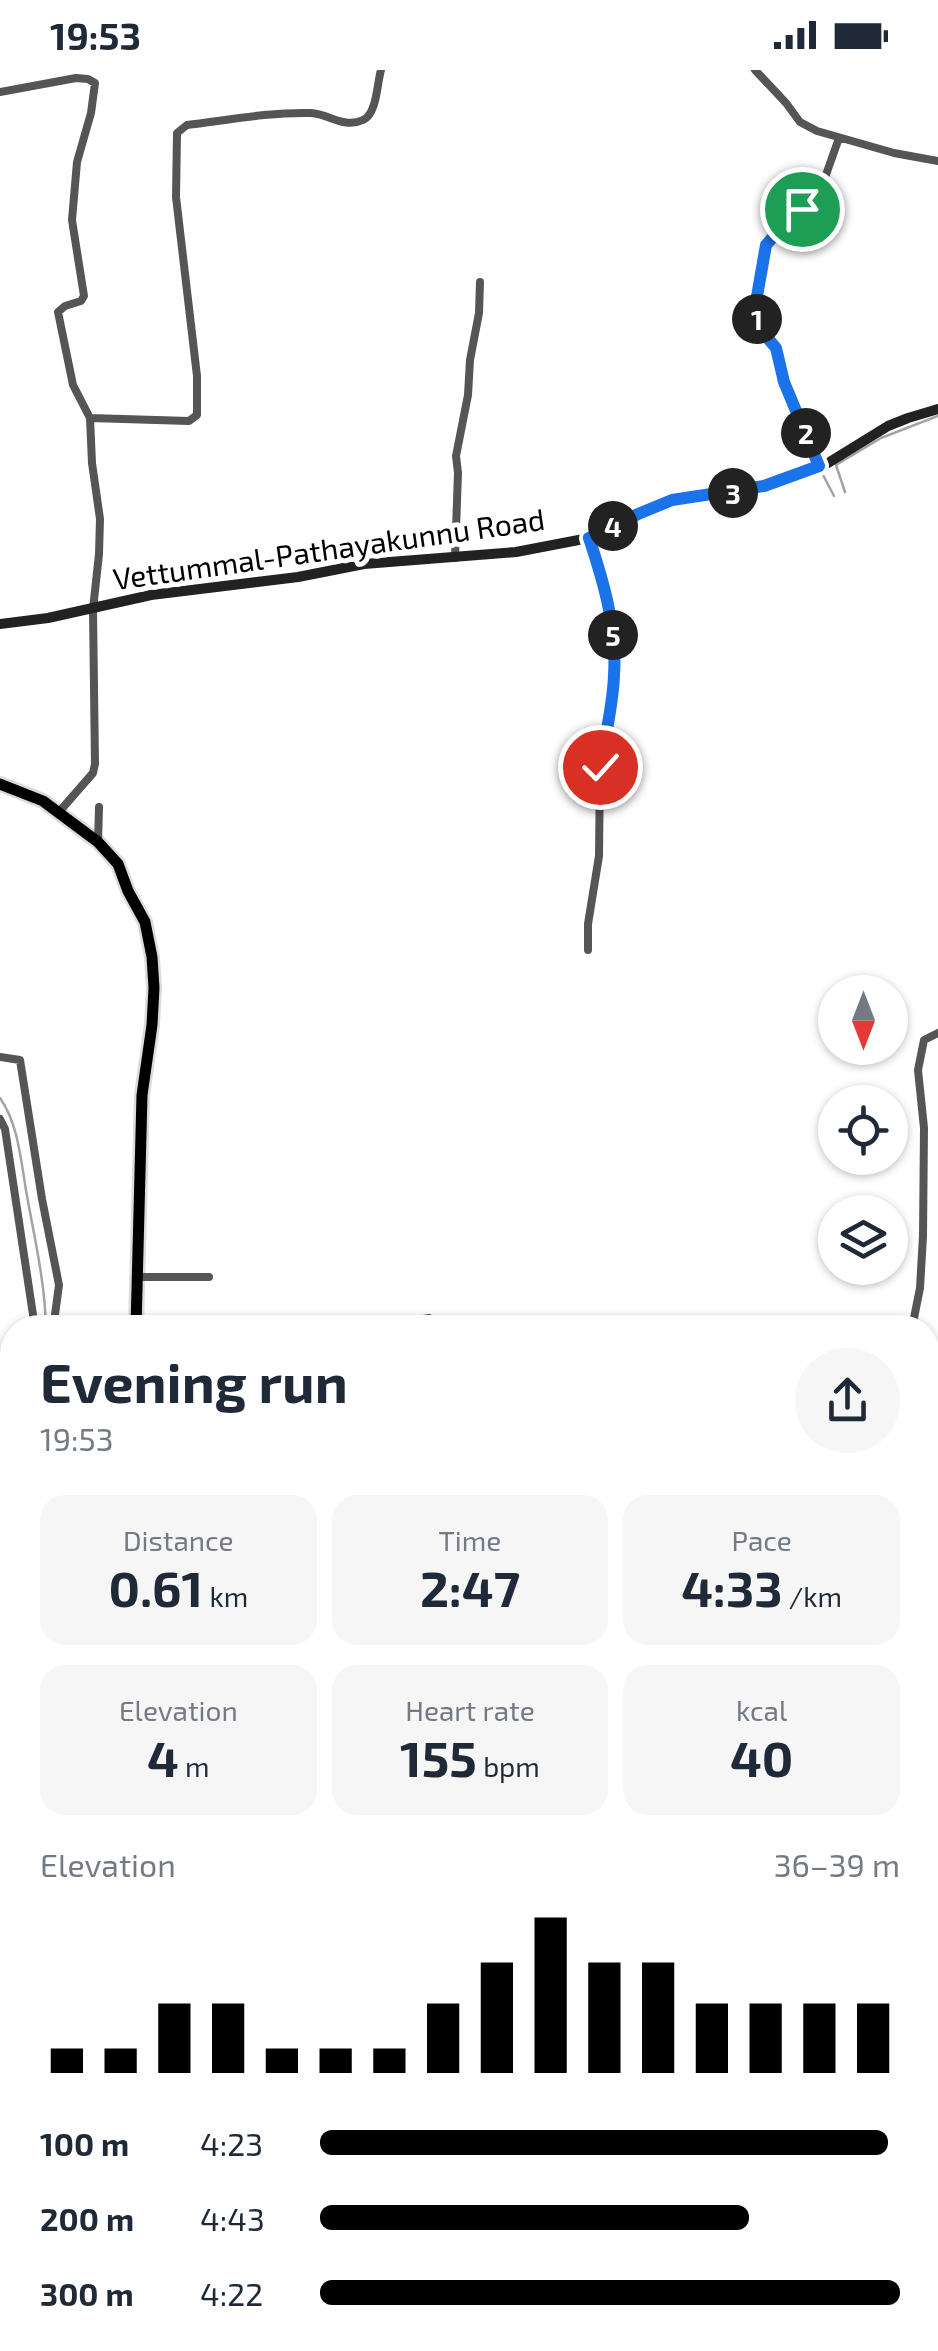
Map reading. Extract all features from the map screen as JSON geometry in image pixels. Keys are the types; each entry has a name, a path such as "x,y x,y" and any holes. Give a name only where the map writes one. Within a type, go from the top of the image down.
{"main road":[{"name":"Vettummal-Pathayakunnu Road","path":"0,624 48,618 151,595 298,577 364,564 516,552 589,538 672,500 764,486 828,463 888,426 938,409"},
{"path":"0,784 43,801 98,842 118,864 144,922 154,988 142,1095 136,1315"}],"street":[{"path":"90,418 189,421 198,415 176,197 177,133 186,125 275,114 319,114 334,122 364,120 371,114 381,70"},
{"path":"755,70 800,122 817,131 938,162"},
{"path":"0,92 76,78 95,83 76,162 72,220 84,296 82,302 58,312 73,385 90,418 100,519 93,609 95,764 60,812"},
{"path":"819,466 784,382 776,348 760,329 756,302 766,245 822,186 839,138"},
{"path":"455,558 456,456 468,395 480,282"},
{"path":"588,950 588,924 599,856 600,767 614,676 612,622 589,538"},
{"path":"98,842 99,807"},
{"path":"915,1315 923,1236 924,1128 918,1070 924,1040 938,1034"},
{"path":"0,1058 20,1060 59,1285 55,1315"},
{"path":"0,1119 5,1129 33,1315"},
{"path":"137,1277 209,1277"}],"waterway":[{"path":"845,492 836,465 881,438 938,416"},
{"path":"793,481 822,473 834,496"},
{"path":"611,532 667,509 717,499"},
{"path":"0,1098 18,1145 45,1315"}],"route":[{"path":"600,767 614,653 612,622 589,538 672,500 764,486 819,466 784,382 776,348 760,329 757,318 766,245 802,209"}]}
